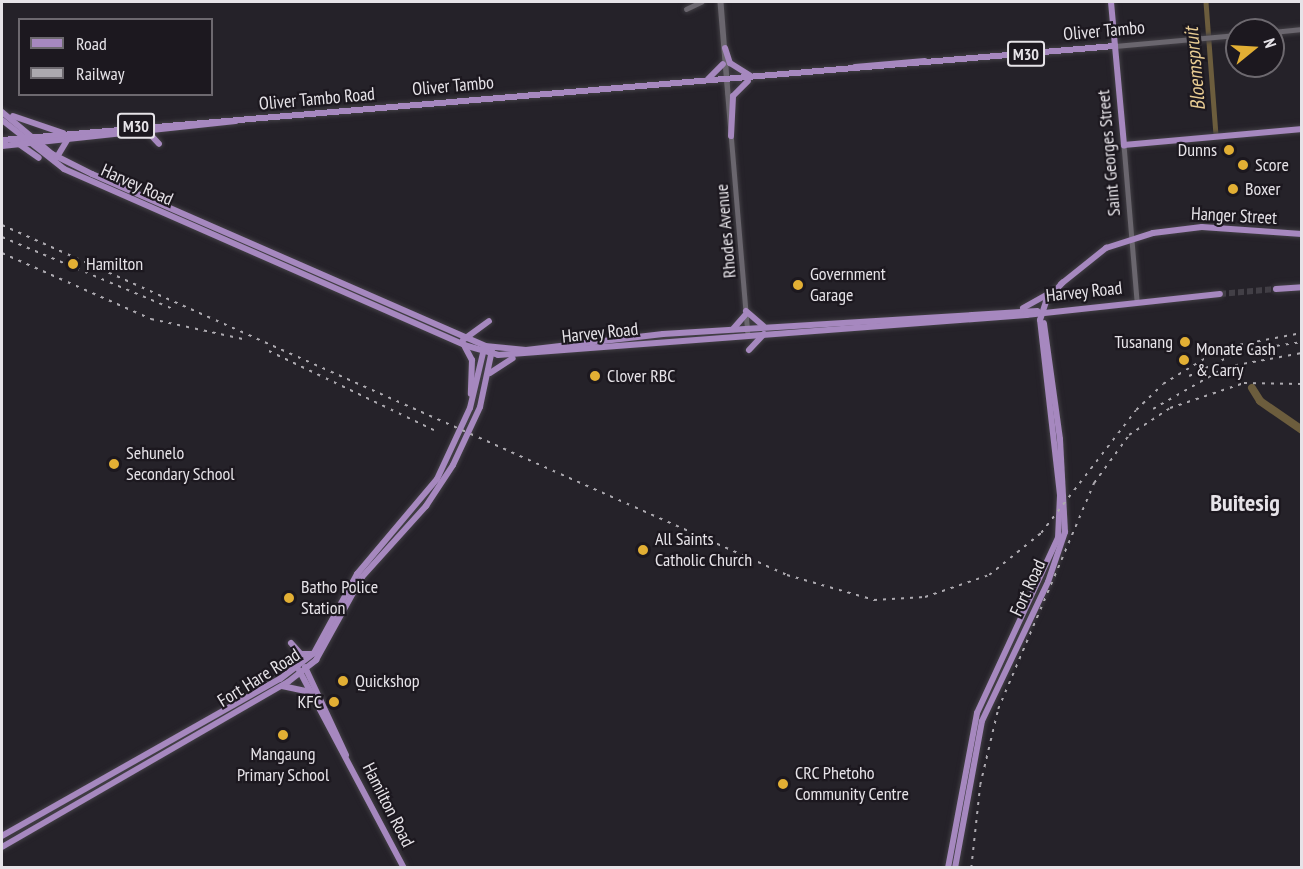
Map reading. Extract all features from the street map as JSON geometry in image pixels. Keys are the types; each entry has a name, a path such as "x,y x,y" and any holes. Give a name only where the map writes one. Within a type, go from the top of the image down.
{"main road":[{"name":"Saint Georges Street","path":"1111,2 1124,145"},
{"name":"Oliver Tambo","path":"401,107 1115,46"},
{"path":"725,48 730,63 751,77 733,96 731,136"},
{"path":"708,79 723,64"},
{"name":"Oliver Tambo","path":"401,107 708,79 726,80"},
{"name":"Oliver Tambo Road","path":"2,140 28,141 401,107"},
{"path":"2,112 67,136 57,157"},
{"name":"Harvey Road","path":"9,116 57,157 91,177 463,343 519,356 748,331 1026,315 1060,308 1220,294"},
{"name":"Harvey Road","path":"2,120 64,169 91,177"},
{"name":"Oliver Tambo Road","path":"67,136 167,131 237,121"},
{"path":"1124,145 1302,129"},
{"path":"148,132 159,144 167,131"},
{"name":"Oliver Tambo Road","path":"2,146 28,141"},
{"path":"19,144 64,169"},
{"name":"Hanger Street","path":"1008,311 1038,302 1097,254 1131,238 1202,227 1302,234"},
{"path":"1008,311 1041,311 1063,282"},
{"path":"1276,289 1302,287"},
{"path":"1026,315 1042,322 1060,308"},
{"name":"Harvey Road","path":"886,323 1008,311"},
{"name":"Fort Road","path":"948,867 984,705 1051,561 1060,524 1041,311"},
{"path":"732,329 746,313 765,330 749,350"},
{"path":"468,412 473,367 463,343 489,321"},
{"name":"Harvey Road","path":"492,351 732,329 748,331"},
{"name":"Fort Hare Road","path":"2,836 302,668 314,653 357,574 431,488 468,412 484,349"},
{"name":"Fort Hare Road","path":"2,847 280,687 323,651 362,577 441,484 480,407 492,351"},
{"path":"480,407 491,369 519,356"},
{"path":"291,643 302,654 314,653"},
{"path":"313,685 323,651"},
{"name":"Hamilton Road","path":"302,668 313,685 404,867"},
{"name":"Hamilton Road","path":"302,668 310,692 346,755"},
{"path":"280,687 310,692"},
{"name":"Fort Road","path":"955,867 984,705"}],"street":[{"path":"686,9 701,2"},
{"path":"721,2 726,80"},
{"path":"721,2 723,64 726,80"},
{"path":"1285,31 1302,29"},
{"name":"Oliver Tambo","path":"1115,46 1225,36"},
{"name":"Rhodes Avenue","path":"726,80 748,331"},
{"name":"Saint Georges Street","path":"1124,145 1137,301"}],"waterway":[{"name":"Bloemspruit","path":"1206,2 1216,134"},
{"name":"Bloemspruit","path":"1252,388 1260,401 1302,430"}],"tunnel":[{"path":"1220,294 1276,289"}],"railway":[{"path":"2,225 787,575 874,600 925,597 989,575 1041,533 1136,410 1163,384 1222,348 1302,333"},
{"path":"2,237 173,309"},
{"path":"2,253 151,319 243,339"},
{"path":"1189,376 1241,351 1302,342"},
{"path":"269,351 434,430"},
{"path":"1153,409 1226,367 1302,353"},
{"path":"971,868 980,785 998,709 1094,483 1129,435 1170,408 1244,383 1302,384"}],"place":[{"name":"Dunns","path":"1229,150"},
{"name":"Score","path":"1243,165"},
{"name":"Boxer","path":"1233,189"},
{"name":"Hamilton","path":"73,264"},
{"name":"Government Garage","path":"798,285"},
{"name":"Tusanang","path":"1185,342"},
{"name":"Monate Cash & Carry","path":"1184,360"},
{"name":"Clover RBC","path":"595,376"},
{"name":"Sehunelo Secondary School","path":"114,464"},
{"name":"All Saints Catholic Church","path":"643,550"},
{"name":"Batho Police Station","path":"289,598"},
{"name":"Quickshop","path":"343,681"},
{"name":"KFC","path":"334,702"},
{"name":"Mangaung Primary School","path":"283,735"},
{"name":"CRC Phetoho Community Centre","path":"783,784"}],"district":[{"name":"Buitesig","path":"1245,503"}]}
